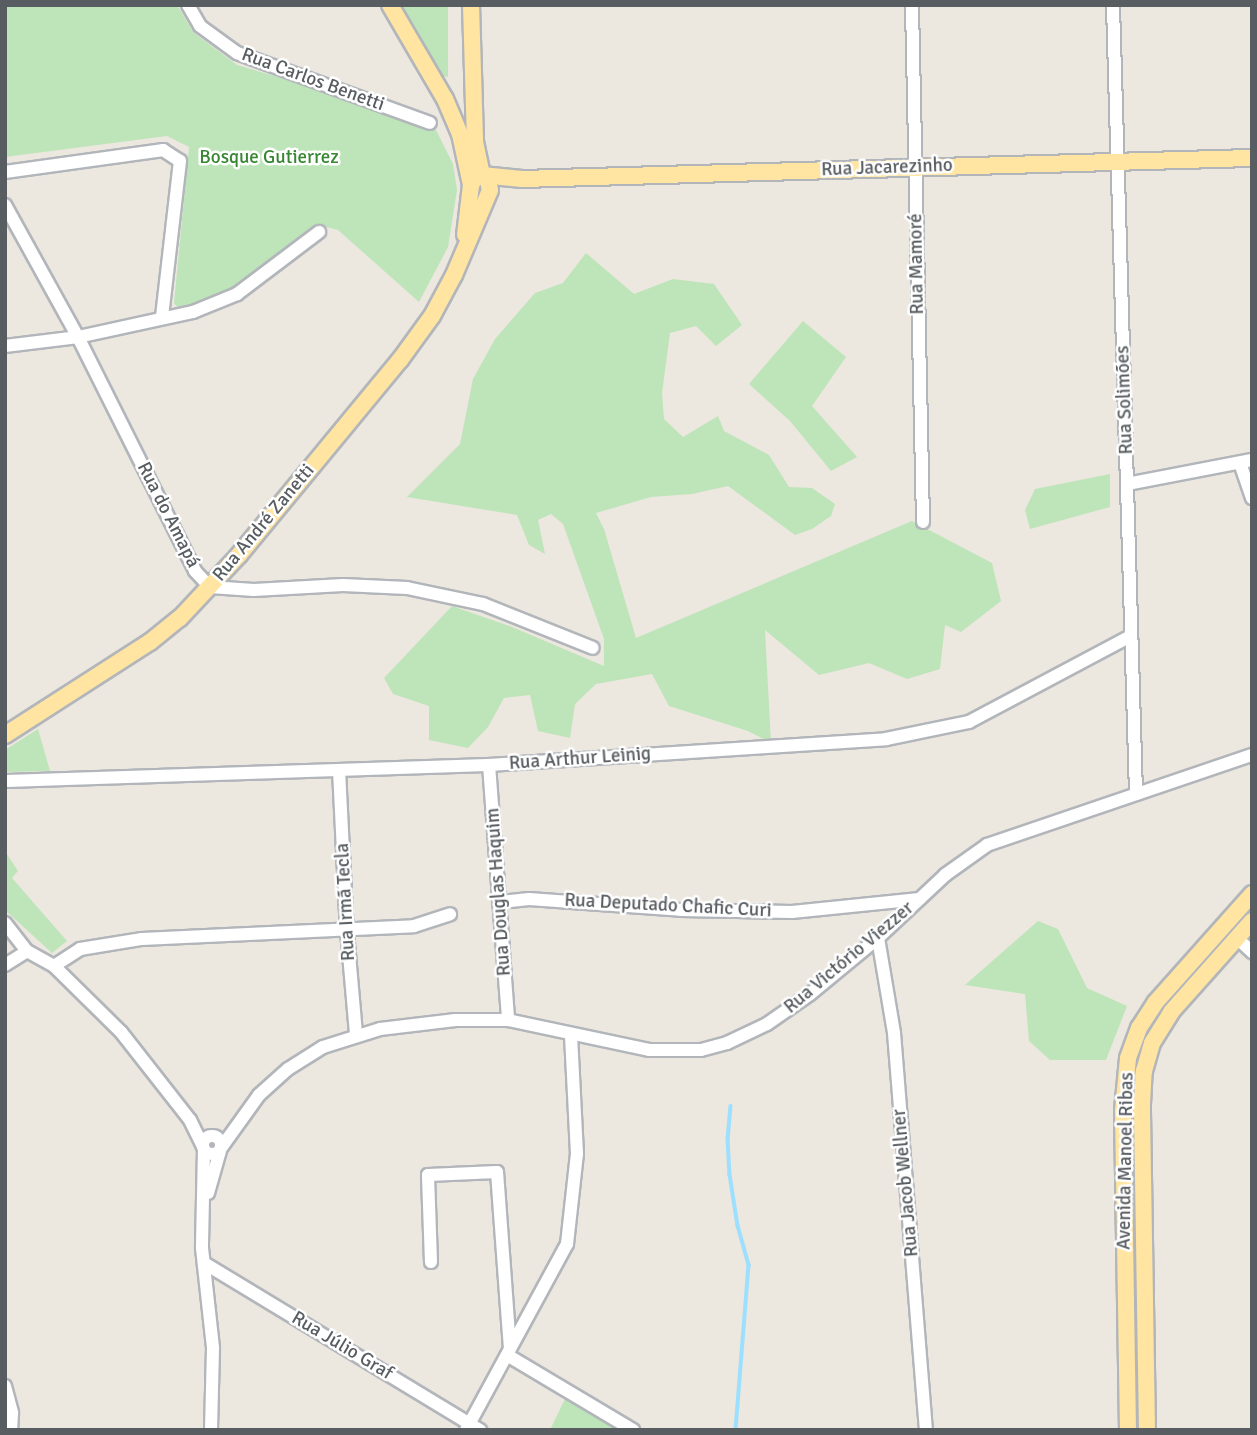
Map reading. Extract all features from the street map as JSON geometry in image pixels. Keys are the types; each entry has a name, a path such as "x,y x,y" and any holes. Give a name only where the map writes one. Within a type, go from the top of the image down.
{"main road":[{"path":"390,5 455,118 482,185"},
{"path":"471,5 475,142 482,185"},
{"name":"Rua Jacarezinho","path":"482,185 523,179 1252,158"},
{"name":"Rua André Zanetti","path":"5,735 150,642 180,618 211,587 419,335 443,297 463,252 482,185"},
{"name":"Avenida Manoel Ribas","path":"1128,1430 1124,1091 1133,1043 1155,1003 1252,894"},
{"name":"Avenida Manoel Ribas","path":"1147,1430 1142,1104 1148,1056 1171,1012 1252,921"},
{"path":"1126,1274 1133,1281 1145,1275"},
{"path":"1126,1322 1139,1319 1145,1326"}],"street":[{"name":"Rua Carlos Benetti","path":"188,5 200,26 237,53 430,123"},
{"name":"Rua Mamoré","path":"912,5 923,523"},
{"name":"Rua Solimões","path":"1113,5 1136,794"},
{"path":"5,172 163,150 180,161 162,317"},
{"name":"Rua do Amapá","path":"5,205 78,337 195,571 211,587 254,590 343,585 407,589 483,604 593,648"},
{"path":"5,346 78,337 192,312 237,294 318,232"},
{"path":"1127,484 1246,461 1252,498"},
{"name":"Rua Arthur Leinig","path":"5,781 489,765 886,739 969,722 1132,636"},
{"name":"Rua Victório Viezzer","path":"211,1430 214,1348 204,1263 202,1217 208,1142 243,1114 288,1069 323,1047 356,1034 433,1022 508,1020 626,1047 670,1051 701,1050 727,1043 786,1012 878,938 958,864 988,845 1252,755"},
{"name":"Rua Douglas Haquim","path":"489,765 508,1020"},
{"name":"Rua Irmã Tecla","path":"339,770 346,931 356,1034"},
{"name":"Rua Deputado Chafic Curi","path":"501,902 529,899 681,910 792,912 919,899"},
{"path":"54,966 80,949 142,939 414,926 450,915"},
{"path":"5,923 27,951 54,966 121,1032 190,1121 208,1142 221,1141 221,1149"},
{"name":"Rua Jacob Wellner","path":"878,938 894,1033 926,1430"},
{"path":"1237,938 1252,952"},
{"path":"5,965 27,951"},
{"path":"472,1428 508,1352 567,1244 577,1154 571,1034"},
{"name":"Rua Victório Viezzer","path":"202,1217 221,1149 243,1114"},
{"path":"431,1262 428,1175 497,1172 508,1352"},
{"name":"Rua Júlio Graf","path":"204,1263 472,1428"},
{"path":"508,1352 633,1430"},
{"path":"5,1386 12,1413 11,1430"}],"green space":[{"name":"Bosque Gutierrez","path":"5,5 177,5 194,33 237,65 347,97 436,130 453,164 457,190 448,247 419,302 338,230 316,224 232,288 179,309 174,303 189,147 167,136 5,157"},
{"path":"399,5 448,5 448,77 443,76"},
{"path":"586,253 634,294 673,279 714,284 742,325 716,346 696,326 670,333 662,393 664,419 683,437 718,416 724,431 769,455 789,487 812,488 835,504 831,516 812,529 795,535 728,486 692,494 651,497 596,513 604,529 636,638 912,521 992,563 1001,601 961,632 945,625 940,669 907,679 869,663 819,675 765,630 771,743 748,731 669,706 652,674 596,684 575,704 570,738 538,731 530,695 504,698 488,727 468,748 429,740 429,706 393,694 384,678 452,606 512,627 604,666 604,639 563,524 551,514 538,520 545,554 529,545 517,515 407,497 460,444 473,379 495,339 535,293 563,283"},
{"path":"803,321 846,357 812,406 857,457 831,471 790,421 749,384"},
{"path":"1110,474 1110,507 1030,529 1025,510 1035,489"},
{"path":"38,729 50,771 5,772 5,750"},
{"path":"5,851 18,871 12,878 67,941 52,953 5,910"},
{"path":"1038,921 1058,929 1087,988 1127,1006 1106,1060 1050,1060 1029,1041 1025,994 965,985"},
{"path":"565,1399 619,1430 550,1430"}],"waterway":[{"path":"731,1106 728,1138 730,1175 738,1226 749,1265 736,1430"}]}
